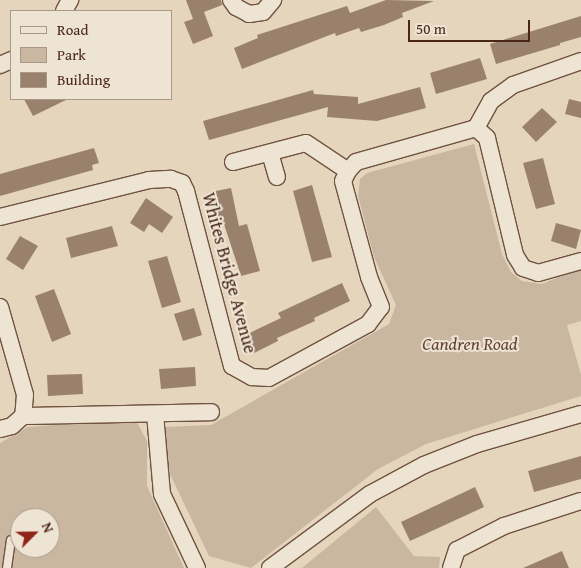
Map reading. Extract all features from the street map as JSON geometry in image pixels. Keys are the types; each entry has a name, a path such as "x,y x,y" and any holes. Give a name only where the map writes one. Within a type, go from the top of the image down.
{"street":[{"path":"232,0 242,12 256,14 268,7 273,0"},
{"path":"233,162 306,144 348,171 356,162 476,128 492,101 513,86 581,61"},
{"path":"476,128 487,138 515,255 523,268 538,273 581,261"},
{"path":"270,153 277,177"},
{"name":"Whites Bridge Avenue","path":"0,217 149,180 171,178 182,183 186,191 232,366 252,377 269,378 368,324 381,307 369,276 343,181 348,171"},
{"path":"0,307 26,395 23,416 12,426 0,429"},
{"path":"23,416 211,412"},
{"path":"155,414 162,494 197,568"},
{"path":"270,568 370,494 424,465 477,444 581,414"},
{"path":"451,568 457,550 504,526 581,501"}],"lane":[{"path":"7,568 10,547"}],"green space":[{"name":"Candren Road","path":"474,144 502,254 511,272 522,281 542,284 581,268 581,321 567,325 581,375 581,396 426,444 378,469 251,568 209,556 170,474 163,427 211,425 389,324 396,305 374,257 358,196 360,179 367,173"},
{"path":"135,419 147,441 147,486 184,568 0,568 0,443 28,427"},
{"path":"376,507 414,556 440,557 439,568 302,568"}],"building":[{"path":"186,0 221,0 222,5 204,12 213,36 193,44 184,22 193,19"},
{"path":"386,0 434,1 402,13 403,17 384,25 361,32 359,28 336,36 335,33 242,69 234,48 258,38 257,35 347,6 350,13"},
{"path":"581,16 581,37 496,64 490,44"},
{"path":"480,58 487,79 436,94 430,73"},
{"path":"420,87 426,108 377,121 327,117 328,107 209,140 203,121 313,90 314,94 358,97 358,104"},
{"path":"569,99 581,102 581,118 565,114"},
{"path":"25,100 66,100 33,116"},
{"path":"542,108 557,122 536,142 522,127"},
{"path":"94,148 99,163 92,165 93,170 0,196 0,174"},
{"path":"543,158 555,204 536,209 523,163"},
{"path":"312,185 332,257 312,262 293,191"},
{"path":"231,188 239,226 247,224 260,271 241,276 222,218 217,219 211,192"},
{"path":"146,198 173,217 162,233 149,224 144,232 130,223"},
{"path":"556,223 581,230 576,249 551,241"},
{"path":"112,226 118,246 71,258 66,238"},
{"path":"20,236 38,246 23,270 6,259"},
{"path":"167,256 181,302 162,308 148,261"},
{"path":"342,283 350,301 314,318 315,321 277,338 278,341 254,353 252,349 245,352 239,338 281,318 278,313"},
{"path":"54,289 71,334 52,342 35,296"},
{"path":"194,308 202,335 183,341 174,314"},
{"path":"195,367 196,386 161,389 159,369"},
{"path":"82,374 83,394 48,396 47,375"},
{"path":"581,456 581,479 534,492 528,471"},
{"path":"475,487 484,507 410,541 401,522"},
{"path":"562,551 569,568 523,568"}]}
